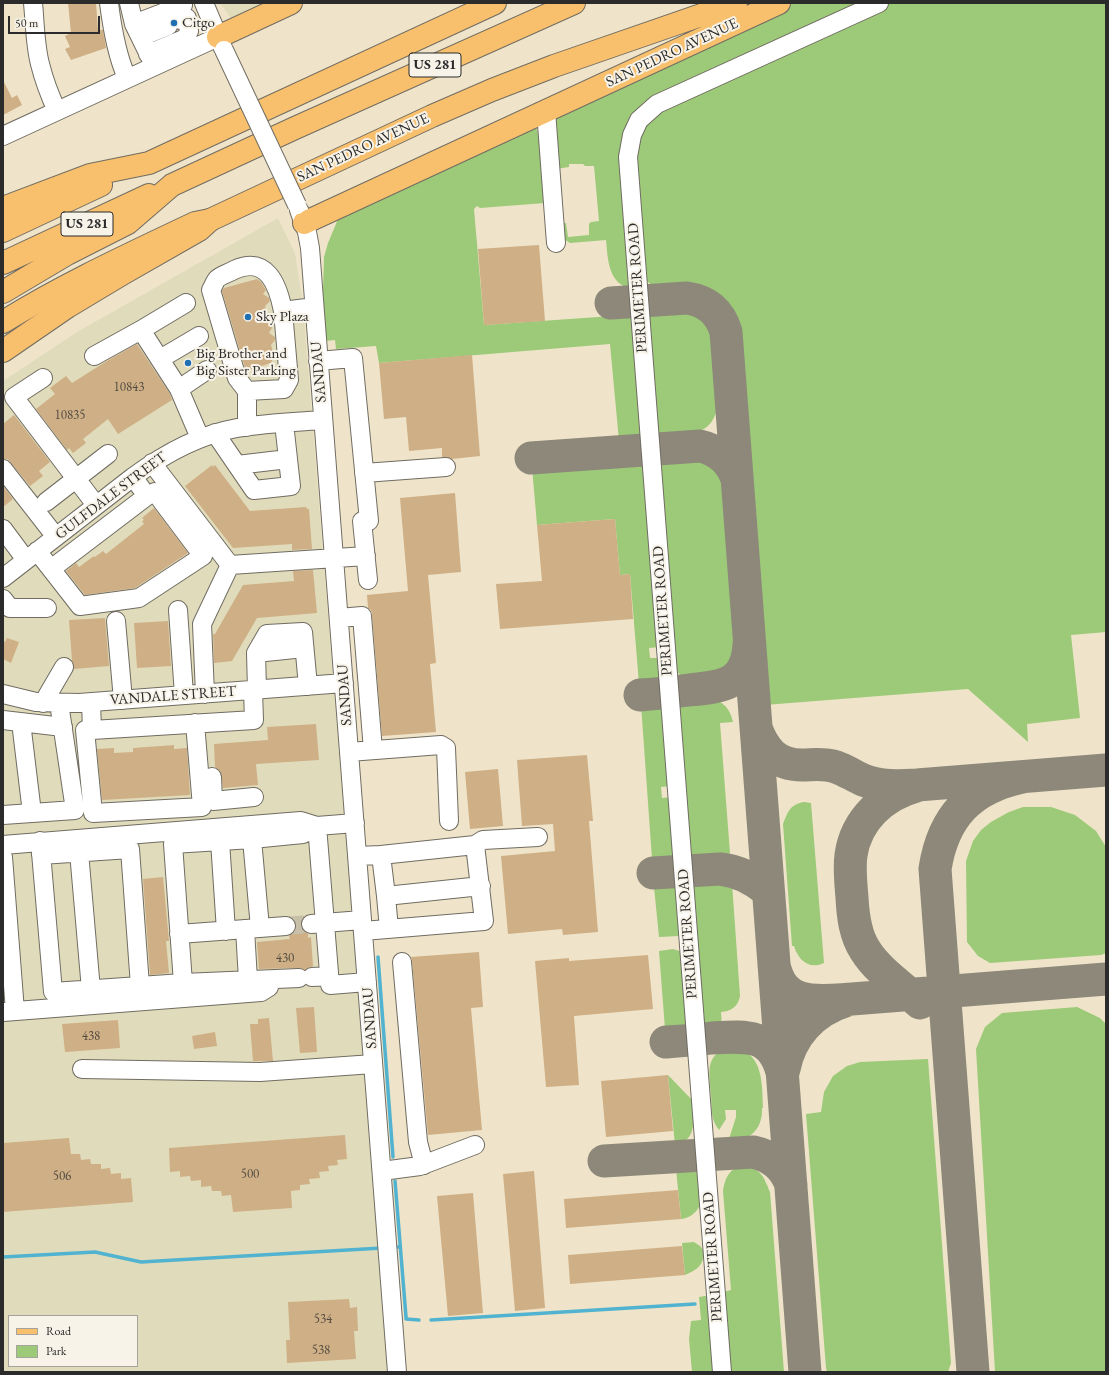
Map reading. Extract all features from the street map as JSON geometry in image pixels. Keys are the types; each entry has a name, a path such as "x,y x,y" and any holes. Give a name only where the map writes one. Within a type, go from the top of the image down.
{"main road":[{"path":"221,44 291,3"},
{"name":"US 281","path":"3,231 495,3"},
{"name":"US 281","path":"3,263 295,128 574,3"},
{"name":"SAN PEDRO AVENUE","path":"3,322 39,300 108,264 195,223 210,220 492,90 554,66 736,3"},
{"name":"SAN PEDRO AVENUE","path":"300,214 546,111 779,3"},
{"path":"3,208 90,175 149,163"},
{"path":"3,292 72,252 128,223 172,185"},
{"path":"3,351 67,307 199,230 210,220"}],"street":[{"path":"33,3 36,41 40,64 57,111"},
{"path":"109,3 111,21 127,78"},
{"path":"129,3 137,31 151,60"},
{"name":"PERIMETER ROAD","path":"722,1372 628,157 632,135 640,120 657,104 879,3"},
{"path":"137,31 180,14 205,7"},
{"name":"SANDAU","path":"205,7 300,214 310,248 397,1372"},
{"path":"3,136 127,78 151,60 186,38 190,31 180,14"},
{"path":"137,31 180,14"},
{"path":"151,60 221,44"},
{"path":"546,111 556,243"},
{"path":"247,391 284,389 289,380 283,311 280,296 273,279 261,267 244,266 217,279 211,290 237,378 247,391 247,427"},
{"path":"94,356 186,303"},
{"path":"283,311 314,307"},
{"path":"141,330 208,436 237,465 254,490 291,486 284,423"},
{"path":"160,359 199,336"},
{"path":"318,361 353,358 369,521 362,521 368,580"},
{"path":"179,389 207,370"},
{"path":"43,378 9,401 76,478 96,505"},
{"name":"GULFDALE STREET","path":"3,578 133,477 172,451 208,436 247,427 323,420"},
{"path":"46,502 108,454"},
{"path":"237,465 288,459"},
{"path":"152,463 230,565"},
{"path":"364,473 446,467"},
{"path":"3,469 56,537"},
{"path":"133,477 147,496"},
{"path":"4,532 51,569 80,606 140,598 203,556 155,492 147,496 51,569"},
{"path":"230,565 366,556"},
{"path":"205,694 202,624 230,565"},
{"path":"3,599 10,608 47,608"},
{"path":"178,610 184,695"},
{"path":"338,618 362,616 373,750"},
{"path":"116,621 123,700"},
{"path":"202,723 202,807 92,813 85,730 92,730 202,723 254,720 256,653 267,634 303,632 308,686"},
{"path":"3,815 75,810 63,727 51,703 64,667"},
{"name":"VANDALE STREET","path":"3,694 36,702 91,702 344,683"},
{"path":"91,702 92,730"},
{"path":"3,720 63,727"},
{"path":"21,722 32,813"},
{"path":"202,723 213,801 254,797"},
{"path":"349,752 441,745 446,748 450,822"},
{"path":"40,848 301,821 310,830 318,923 306,978"},
{"path":"183,983 173,844 252,839 355,823"},
{"path":"357,856 475,845 483,840 538,837"},
{"path":"248,980 252,929 252,839"},
{"path":"220,841 226,931"},
{"path":"3,845 79,852 130,849 140,986"},
{"path":"318,923 389,929 484,921 475,845"},
{"path":"40,848 54,1000"},
{"path":"79,852 91,990"},
{"path":"381,854 389,929"},
{"path":"3,856 9,1011 91,990 140,986 306,978 330,985 367,982"},
{"path":"386,896 481,886"},
{"path":"179,934 286,926"},
{"path":"402,962 418,1142 424,1165"},
{"path":"54,1000 262,992 306,978"},
{"path":"82,1069 260,1072 373,1064"},
{"path":"382,1171 424,1165 475,1145"}],"shaded area":[{"path":"220,3 268,3 232,20"},
{"path":"278,218 295,253 303,305 389,1372 3,1372 3,381 77,332"}],"green space":[{"path":"789,3 860,3 636,114 631,289 623,286 618,282 611,270 606,240 570,243 564,239 563,223 566,223 568,237 589,235 589,224 591,222 599,221 594,166 569,164 569,167 556,169 553,119"},
{"path":"889,3 1106,3 1106,632 1071,635 1080,718 1027,724 1028,742 968,689 765,705 737,333 733,317 722,302 701,288 688,285 660,287 648,282 644,276 634,149 638,131 663,105"},
{"path":"536,128 540,141 545,203 480,208 477,206 474,209 484,325 612,316 633,313 644,439 619,441 610,344 379,363 376,346 336,349 335,340 325,341 323,291 324,257 338,219"},
{"path":"681,309 692,310 700,314 707,320 713,329 719,400 718,407 711,423 703,430 690,434 690,436 656,438 646,312"},
{"path":"699,456 712,461 721,471 725,480 737,644 731,663 723,672 704,678 690,678 680,675 675,664 658,459 661,457"},
{"path":"637,459 643,463 660,647 649,648 650,658 661,658 663,681 639,684 630,574 620,575 615,519 537,525 532,467"},
{"path":"710,699 726,706 733,722 720,723 730,853 719,860 689,862 678,704 682,700"},
{"path":"657,703 665,708 671,786 661,787 662,798 672,797 676,862 656,863 652,859 641,704"},
{"path":"804,802 811,803 824,963 819,965 805,962 798,956 794,946 792,946 783,824 792,807"},
{"path":"1023,807 1051,807 1075,815 1096,831 1106,847 1106,953 1101,955 990,963 978,956 967,942 966,861 973,841 981,830 991,822 1009,812"},
{"path":"724,878 732,883 740,996 738,1003 734,1008 721,1012 722,1027 703,1028 690,880"},
{"path":"678,881 679,936 659,937 654,887 658,883"},
{"path":"673,949 683,952 690,1027 673,1030 665,1029 659,951"},
{"path":"1077,1007 1100,1018 1106,1024 1106,1372 995,1372 976,1049 985,1027 1002,1013"},
{"path":"735,1048 744,1051 751,1056 756,1063 760,1072 763,1108 760,1122 753,1133 743,1139 736,1140 729,1139 736,1117 736,1110 725,1110 726,1119 719,1130 714,1122 710,1078 713,1058 718,1053"},
{"path":"928,1059 951,1363 948,1372 827,1372 806,1114 821,1112 824,1092 833,1076 847,1066 860,1062"},
{"path":"668,1075 693,1101 693,1128 691,1134 688,1139 675,1145"},
{"path":"744,1165 755,1169 760,1173 765,1179 770,1192 784,1372 729,1372 723,1292 731,1290 723,1191 729,1174 735,1168"},
{"path":"676,1169 690,1169 698,1171 702,1193 702,1200 696,1212 689,1217 681,1219"},
{"path":"694,1242 704,1251 703,1260 696,1269 685,1275 682,1243"},
{"path":"711,1295 717,1372 692,1372 689,1339 691,1321 701,1320 699,1297"}],"building":[{"path":"68,3 96,3 98,30 103,30 106,48 71,60 65,49 70,47 65,36 71,33"},
{"path":"3,80 12,98 17,95 22,105 3,115"},
{"path":"539,245 545,321 484,325 478,249"},
{"name":"Sky Plaza","path":"257,279 266,290 263,294 269,298 270,301 265,306 272,328 269,333 275,337 275,340 271,345 274,356 271,363 246,371 222,291 224,288"},
{"path":"137,344 170,394 172,400 118,434 108,419 83,439 86,443 73,453 69,448 67,450 36,409 55,394 50,388 66,376 72,383"},
{"path":"472,355 480,456 452,459 442,457 442,448 409,451 406,417 384,419 379,363"},
{"path":"14,415 50,462 39,471 43,476 30,486 7,459 3,459 3,424"},
{"path":"212,465 213,467 215,465 250,511 306,507 309,509 312,549 292,550 292,544 233,548 185,486"},
{"path":"3,486 13,499 3,507"},
{"path":"455,493 461,572 428,575 436,663 430,664 436,732 382,736 372,615 371,610 368,608 367,595 408,591 400,498"},
{"path":"154,508 188,553 135,588 85,595 66,571 76,563 79,567 103,551 106,554 144,524 142,521 144,520 142,518"},
{"path":"615,519 620,575 630,574 633,619 500,629 496,584 542,581 537,525"},
{"path":"313,570 317,613 257,618 232,661 214,663 213,634 215,634 243,585 294,581 293,571"},
{"path":"105,618 109,666 74,669 69,620"},
{"path":"168,621 171,666 137,668 134,623"},
{"path":"7,638 19,642 11,663 3,659 3,641 5,642"},
{"path":"316,724 319,760 256,764 258,785 223,788 221,772 215,767 214,744 268,740 267,727"},
{"path":"174,745 174,749 187,748 190,795 102,800 97,749 114,748 114,753 133,752 133,748"},
{"path":"587,755 593,821 589,821 598,932 563,935 562,929 508,934 501,856 555,851 553,824 522,826 517,760"},
{"path":"498,769 503,826 470,829 465,772"},
{"path":"163,877 169,941 166,941 169,973 150,975 143,879"},
{"path":"305,916 301,920 301,925 303,930 308,934 308,938 311,937 313,966 305,970 299,968 259,969 257,942 290,939 289,936 295,931 296,926 295,920 291,917"},
{"path":"479,952 483,1007 471,1008 482,1130 428,1135 411,957"},
{"path":"648,955 653,1009 574,1016 579,1085 546,1087 535,961 569,958 569,961"},
{"path":"314,1007 317,1052 300,1053 296,1008"},
{"path":"269,1018 273,1061 253,1061 250,1024 258,1024 258,1019"},
{"path":"118,1020 120,1048 65,1052 62,1024"},
{"path":"215,1032 217,1046 194,1049 192,1036"},
{"path":"668,1075 673,1131 606,1137 601,1081"},
{"path":"345,1135 347,1159 337,1160 338,1165 328,1166 329,1171 319,1172 320,1178 309,1179 310,1184 300,1185 300,1190 291,1191 292,1208 233,1212 231,1195 222,1196 221,1191 212,1191 211,1186 201,1187 201,1180 191,1181 190,1176 180,1177 180,1171 170,1172 169,1148"},
{"path":"69,1138 71,1154 80,1154 81,1160 90,1159 91,1164 101,1164 101,1169 110,1168 111,1174 121,1173 121,1179 131,1178 133,1202 3,1212 3,1143"},
{"path":"534,1171 545,1308 515,1311 503,1174"},
{"path":"678,1190 681,1219 566,1228 564,1199"},
{"path":"473,1193 483,1313 448,1316 437,1196"},
{"path":"682,1246 685,1275 570,1284 568,1255"},
{"path":"349,1299 350,1308 357,1307 358,1331 354,1331 356,1359 287,1363 286,1340 290,1340 288,1302"}],"waterway":[{"path":"378,957 393,1157"},
{"path":"395,1181 406,1319 419,1320"},
{"path":"392,1247 400,1247"},
{"path":"3,1257 95,1252 141,1262 382,1248"},
{"path":"431,1320 695,1304"}],"taxiway":[{"path":"611,303 687,298 701,302 712,309 720,319 726,332 805,1372"},
{"path":"531,458 700,446 713,450 723,457 731,467 737,479"},
{"path":"640,695 712,687 731,681 738,676 743,668 747,658 749,644"},
{"path":"756,728 767,749 778,759 793,764 832,766 863,780 883,785 917,785 1106,770"},
{"path":"973,1372 935,869 945,834 952,820 962,808 974,797 988,789 1004,782 1022,777"},
{"path":"916,786 904,790 882,803 865,820 854,842 850,871 854,918 859,938 865,950 883,972 920,1003"},
{"path":"653,873 720,869 727,870 746,876 768,891"},
{"path":"774,965 779,979 785,989 804,999 827,1001 1106,979"},
{"path":"784,1069 792,1046 805,1026 823,1011 833,1005 845,1001"},
{"path":"666,1042 735,1037 756,1040 771,1050 777,1059 782,1072"},
{"path":"604,1161 753,1152 766,1156 777,1163 785,1173 791,1185"}],"tunnel":[{"path":"286,926 311,924"}],"place":[{"name":"Citgo","path":"174,23"},
{"name":"Sky Plaza","path":"248,317"},
{"name":"Big Brother and Big Sister Parking","path":"188,363"}]}
